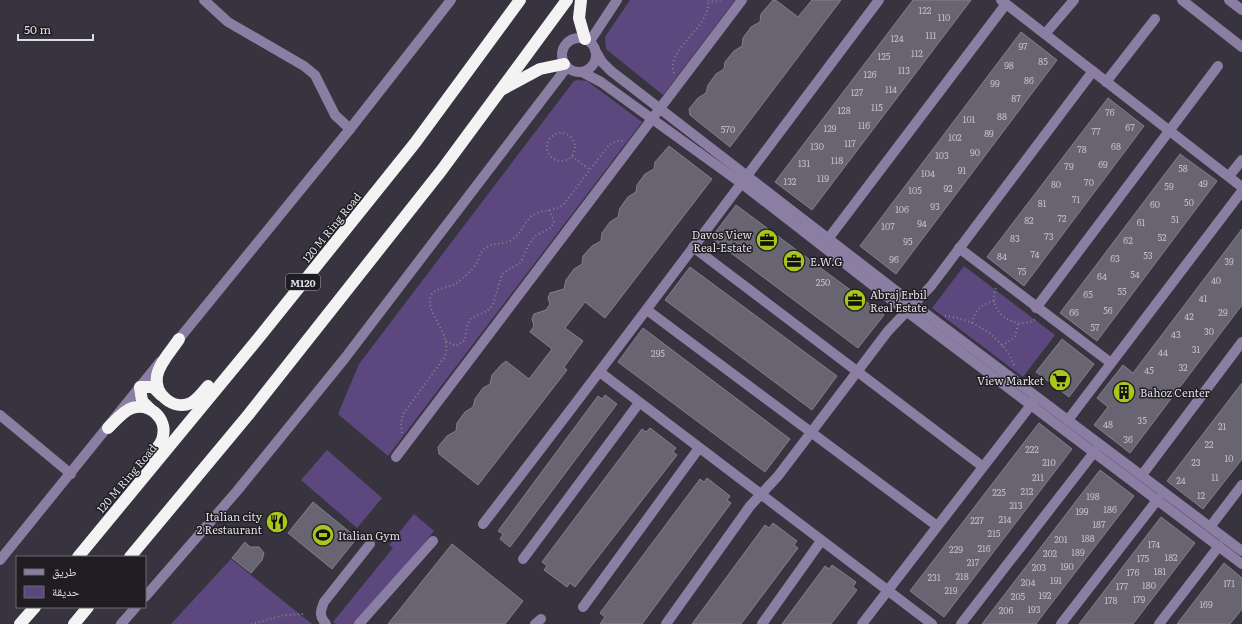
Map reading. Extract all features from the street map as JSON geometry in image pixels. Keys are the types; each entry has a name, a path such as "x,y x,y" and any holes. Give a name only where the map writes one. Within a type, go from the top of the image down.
{"highway":[{"name":"120 M Ring Road","path":"79,556 261,335 415,143 520,0"},
{"path":"131,556 254,408 441,171 567,0"},
{"path":"581,0 579,18 587,40"},
{"path":"502,89 540,69 566,66"},
{"path":"102,527 126,485 158,448 164,432 161,420 142,401 140,387 152,387 172,403 187,404 196,400 218,374 261,335"},
{"path":"162,396 157,385 157,374 179,339"},
{"path":"108,428 131,408 143,407 150,409"},
{"path":"20,624 34,608"},
{"path":"74,624 87,608"}],"street":[{"path":"204,0 228,22 304,66 315,75 335,115 350,129"},
{"path":"0,560 350,129 451,0"},
{"path":"587,40 617,0"},
{"path":"396,458 742,0"},
{"path":"483,524 601,373 693,247 879,0"},
{"path":"1045,34 1074,0"},
{"path":"1182,0 1242,47"},
{"path":"1229,0 1242,10"},
{"path":"828,239 1004,2 1242,187"},
{"path":"1106,82 1155,19"},
{"path":"1242,551 1068,420 1034,401 1015,381 934,320 910,308 828,239 744,180 652,119 601,82 582,72 576,72 566,66 561,55 565,44 574,38 587,40 596,50 606,66 660,109 744,180 910,308 1034,401 1095,452 1242,564"},
{"path":"582,72 592,66 595,61 596,50"},
{"path":"146,596 237,491 345,358 566,66"},
{"path":"1040,311 1169,130 1218,66"},
{"path":"666,624 746,511 778,476 888,331 931,286 1093,71"},
{"path":"1229,176 1242,160"},
{"path":"1068,420 1242,191"},
{"path":"693,247 982,466"},
{"path":"959,248 1111,364"},
{"path":"647,310 937,526"},
{"path":"1142,475 1242,342"},
{"path":"601,373 932,624"},
{"path":"862,624 982,466 1034,401"},
{"path":"523,558 639,403"},
{"path":"0,415 71,474"},
{"path":"583,607 698,448"},
{"path":"961,624 1095,452"},
{"path":"1210,527 1242,485"},
{"path":"1061,624 1158,500"},
{"path":"359,624 434,541"},
{"path":"762,624 821,541"},
{"path":"326,624 320,618 320,612 324,602 370,544"},
{"path":"1159,624 1219,546"},
{"path":"121,624 135,608"}],"path":[{"path":"682,81 673,72 672,62 705,17 708,9 708,0 714,2 722,0"},
{"path":"561,132 570,135 575,143 572,156 569,159 560,161 552,158 547,150 549,138 553,134 561,132"},
{"path":"406,444 401,429 402,418 447,352 446,341 440,324 430,305 431,295 439,288 458,282 475,265 481,252 487,246 506,243 514,239 532,216 549,210 554,210 563,205 613,142 622,141 633,145"},
{"path":"572,156 590,170"},
{"path":"446,341 456,346 463,343 467,337 467,325 471,318 487,311 493,305 502,274 521,262 528,246 535,236 552,227 554,221 549,210"},
{"path":"1001,281 994,293 994,302 1003,316 1009,321 1018,324 1031,322 1040,311"},
{"path":"972,323 977,310 984,305 994,302"},
{"path":"934,320 940,317 950,316 972,323 990,333 1002,346 1014,364 1016,371 1015,381"},
{"path":"1002,346 1014,337 1018,324"},
{"path":"251,624 262,620 304,614"}],"green space":[{"path":"630,0 735,0 663,95 606,49 605,37"},
{"path":"574,81 587,81 642,122 388,456 338,414 359,364"},
{"path":"964,266 1055,335 1023,377 932,308"},
{"path":"327,450 382,498 357,528 301,480"},
{"path":"414,514 434,531 357,624 336,624 333,622 393,548 389,545"},
{"path":"231,559 312,624 171,624"}],"building":[{"path":"773,0 777,1 798,17 812,0 841,0 730,147 690,115 689,109 698,98 706,93 708,85 716,74 724,69 725,62 734,51 742,46 743,38 751,27 760,22 761,14"},
{"path":"913,0 971,0 812,210 775,182"},
{"path":"1021,32 1057,60 896,274 860,246"},
{"path":"1108,98 1144,126 1024,286 987,257"},
{"path":"669,146 712,179 605,318 585,302 565,328 583,341 564,367 567,370 478,485 439,454 438,447 447,436 456,431 457,423 465,412 473,407 475,399 483,388 490,384 492,375 506,361 529,379 552,349 530,332 534,326 532,319 534,314 546,310 550,304 548,298 550,293 564,289 566,280 574,269 582,264 583,256 592,246 601,241 602,233 610,222 618,217 620,208 628,197 636,192 637,185 645,174 654,169 655,162"},
{"path":"1180,154 1217,181 1097,341 1060,313"},
{"path":"736,205 884,315 858,348 711,238"},
{"path":"1242,229 1242,305 1130,453 1094,425 1108,407 1097,398 1123,365 1133,373"},
{"path":"690,267 837,376 812,410 665,300"},
{"path":"643,328 790,439 765,472 618,362"},
{"path":"1062,339 1094,364 1069,397 1036,372"},
{"path":"1242,383 1242,459 1203,509 1167,481"},
{"path":"605,395 617,404 510,547 500,539 503,534 498,531 598,396 602,399"},
{"path":"1039,423 1072,449 944,617 910,591"},
{"path":"650,428 676,448 673,452 677,455 575,587 570,583 567,587 544,570 547,566 542,562 642,429 646,432"},
{"path":"1100,470 1134,496 1036,624 982,624"},
{"path":"707,478 730,496 727,500 731,503 642,624 600,624 605,617 600,613 700,479 704,482"},
{"name":"Italian Gym","path":"313,502 357,538 332,569 288,533"},
{"path":"1161,517 1195,543 1133,624 1079,624"},
{"path":"773,523 797,541 794,545 798,548 741,624 692,624 765,525 769,528"},
{"path":"245,542 250,547 259,547 264,553 262,560 251,573 232,558"},
{"path":"452,544 523,601 505,624 388,624"},
{"path":"1224,563 1242,578 1242,609 1230,624 1177,624"},
{"path":"832,565 856,582 853,587 857,590 831,624 782,624 825,566 829,569"}],"place":[{"name":"Davos View Real-Estate","path":"767,240"},
{"name":"E.W.G","path":"794,261"},
{"name":"Abraj Erbil Real Estate","path":"855,300"},
{"name":"View Market","path":"1060,380"},
{"name":"Bahoz Center","path":"1124,392"},
{"name":"Italian city 2 Restaurant","path":"277,522"},
{"name":"Italian Gym","path":"323,535"}]}
